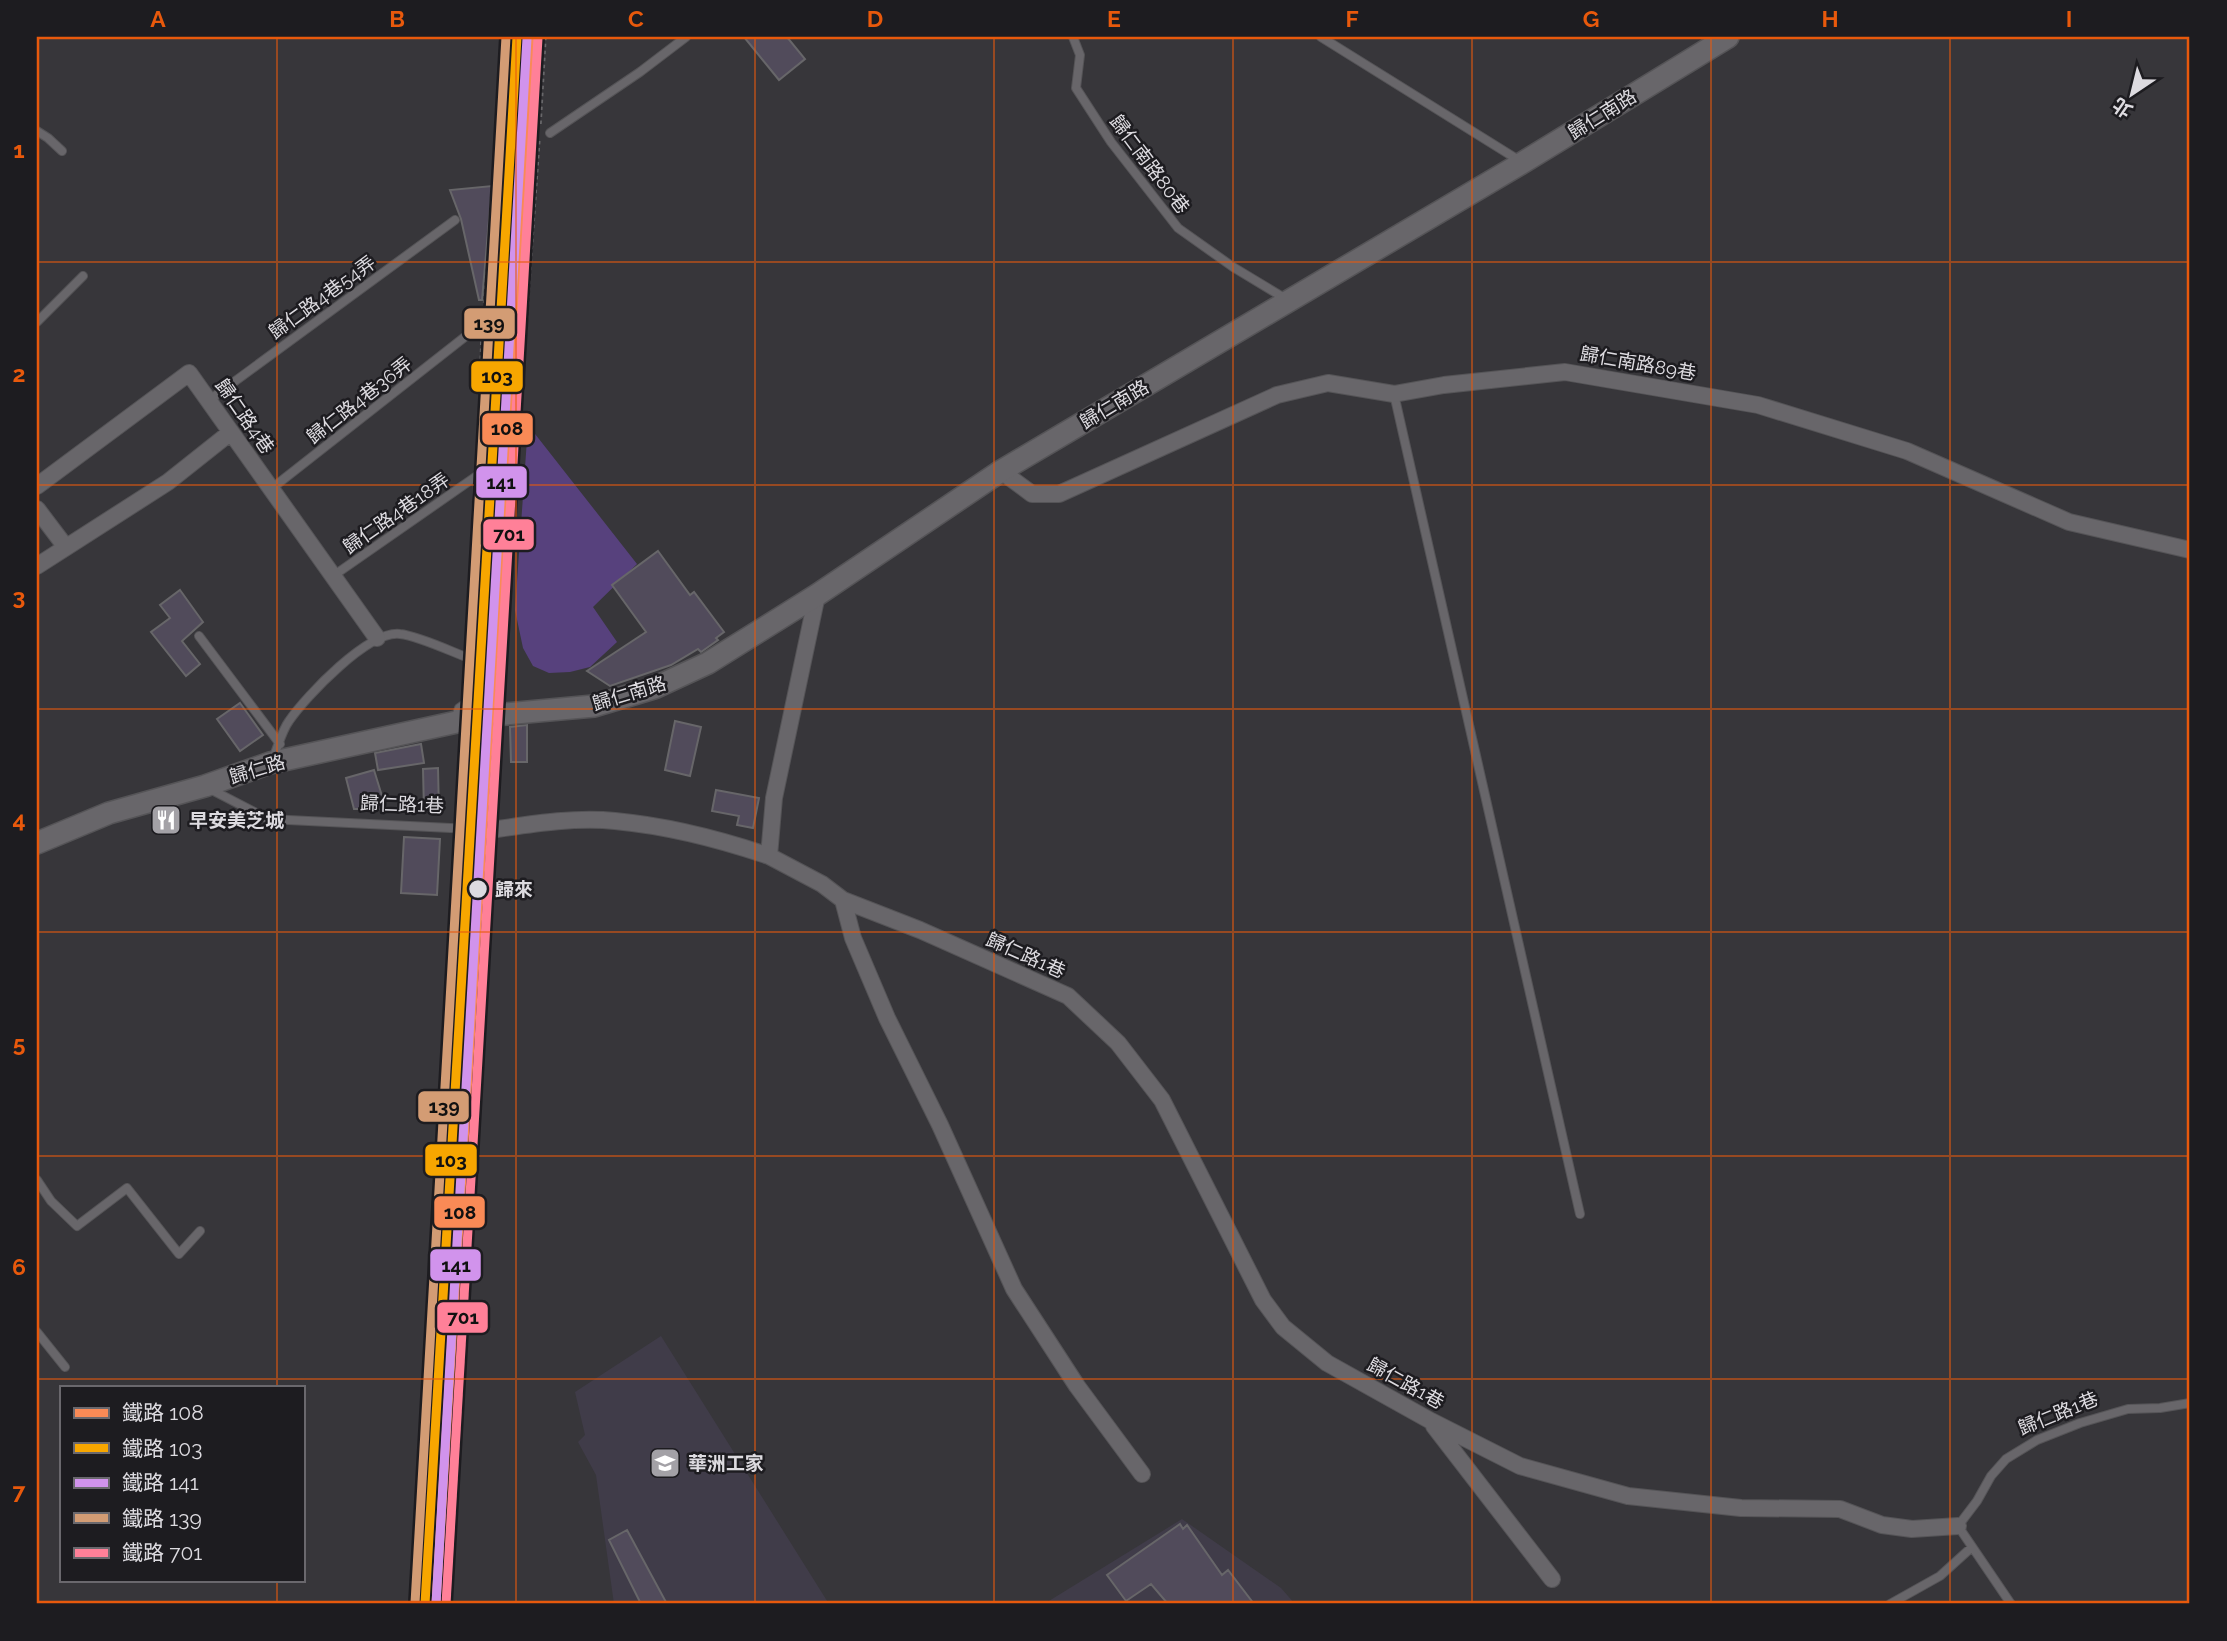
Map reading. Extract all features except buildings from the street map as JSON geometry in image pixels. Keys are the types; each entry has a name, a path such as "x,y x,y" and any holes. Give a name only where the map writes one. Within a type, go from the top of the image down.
{"street":[{"name":"歸仁南路","path":"491,716 594,706 654,688 708,663 817,595 1001,471 1522,163 1728,37"},
{"name":"歸仁南路89巷","path":"1001,471 1032,494 1059,494 1278,395 1328,383 1394,394 1444,385 1565,372 1758,405 1907,451 2069,522 2190,550"},
{"name":"歸仁路4巷","path":"37,486 189,373 377,638"},
{"path":"37,566 168,482 231,432"},
{"path":"37,509 65,546"},
{"path":"769,856 774,798 817,595"},
{"name":"歸仁路","path":"37,844 109,813 205,786 275,754 491,716"},
{"name":"歸仁路1巷","path":"483,829 552,821 614,821 716,838 769,856 822,884 843,900 920,930 1068,996 1118,1043 1162,1100 1263,1300 1283,1327 1327,1363 1431,1421 1520,1466 1628,1496 1741,1508 1840,1509 1882,1525 1912,1528 1958,1526"},
{"path":"843,900 853,938 887,1018 940,1125 1014,1289 1077,1386 1142,1474"},
{"path":"1431,1421 1552,1579"}],"lane":[{"path":"550,133 686,37"},
{"name":"歸仁南路80巷","path":"1073,37 1080,55 1076,88 1111,142 1178,228 1233,267 1288,300"},
{"path":"1321,37 1522,163"},
{"path":"37,131 62,151"},
{"name":"歸仁路4巷54弄","path":"208,401 455,219"},
{"path":"37,323 83,276"},
{"name":"歸仁路4巷36弄","path":"271,489 466,335"},
{"path":"1394,394 1580,1214"},
{"name":"歸仁路4巷18弄","path":"334,576 478,475"},
{"path":"452,723 459,708 472,696 478,475"},
{"path":"275,754 288,722 314,692 359,649 377,638 399,634 471,659"},
{"path":"199,636 275,754"},
{"name":"歸仁路1巷","path":"205,786 268,819 483,829"},
{"path":"37,1180 51,1200 77,1226 127,1188 179,1254 200,1231"},
{"path":"37,1332 65,1367"},
{"name":"歸仁路1巷","path":"1958,1526 1991,1476 2006,1460 2037,1440 2080,1423 2128,1409 2190,1403"},
{"path":"1958,1526 2011,1604"},
{"path":"1890,1604 1940,1576 1972,1546"}],"path":[{"path":"478,475 482,337 505,37"},
{"path":"431,1604 468,967 483,829 480,777 491,716 522,392 545,37"},
{"path":"465,778 494,775"},
{"path":"454,965 482,969"}],"shaded area":[{"path":"528,425 637,564 593,607 617,642 590,667 570,672 549,673 533,666 523,648 515,610"},
{"name":"華洲工家","path":"661,1336 829,1604 614,1604 596,1475 578,1442 585,1435 575,1392"},
{"path":"1182,1519 1281,1588 1295,1604 1044,1604"}],"rail line":[{"name":"139","path":"415,1603 506,37"},
{"name":"103","path":"425,1604 517,37"},
{"name":"108","path":"436,1604 531,37"},
{"name":"141","path":"436,1604 527,38"},
{"name":"701","path":"446,1604 538,38"}],"place":[{"name":"早安美芝城","path":"166,820"},
{"name":"歸來","path":"478,889"},
{"name":"華洲工家","path":"665,1463"}]}
